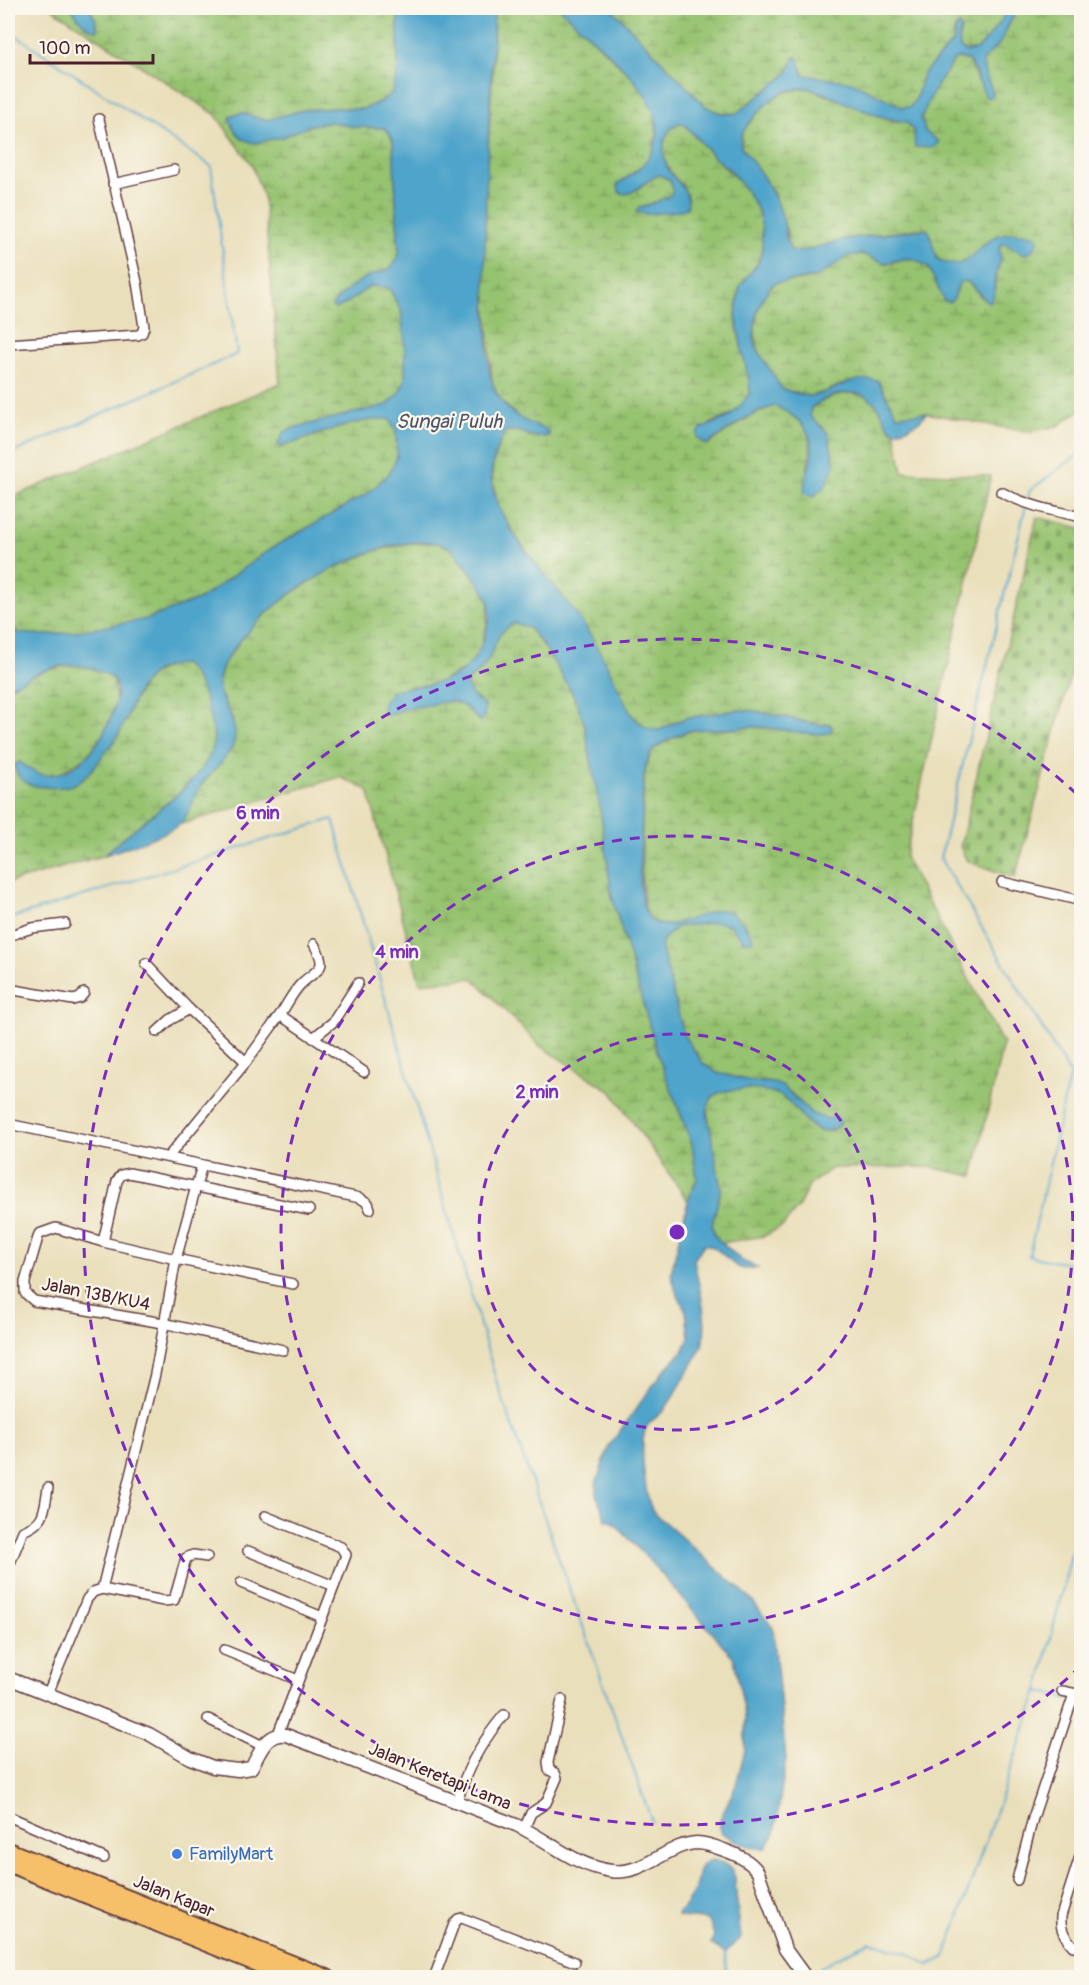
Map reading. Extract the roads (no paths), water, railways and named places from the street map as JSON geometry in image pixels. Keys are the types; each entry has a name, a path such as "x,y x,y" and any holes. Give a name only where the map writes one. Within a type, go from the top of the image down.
{"highway":[{"name":"Jalan Kapar","path":"8,1851 327,1977"},
{"name":"Jalan Kapar","path":"8,1863 294,1977"}],"street":[{"path":"8,344 142,333 144,327 136,282 99,118"},
{"path":"113,184 174,170"},
{"path":"1001,492 1017,501 1082,517"},
{"path":"1002,882 1082,901"},
{"path":"8,936 32,928 65,924"},
{"path":"168,1157 246,1062 302,983 317,973 321,963 314,944"},
{"path":"146,963 189,1009 246,1062"},
{"path":"314,1038 333,1022 358,983"},
{"path":"8,989 74,1000 80,998 84,993"},
{"path":"158,1032 170,1020 189,1009"},
{"path":"280,1015 364,1072"},
{"path":"8,1124 360,1198 368,1203 370,1209"},
{"path":"102,1589 155,1374 176,1259 202,1165"},
{"path":"293,1284 103,1242 117,1181 121,1175 129,1173 309,1210"},
{"name":"Jalan 13B/KU4","path":"103,1242 56,1228 39,1234 25,1282 25,1293 34,1301 163,1323 283,1350"},
{"path":"8,1568 23,1531 34,1527 42,1519 48,1488"},
{"path":"8,1678 148,1734 190,1758 219,1769 251,1768 262,1746 278,1734 346,1555 341,1547 265,1516"},
{"path":"248,1551 334,1586"},
{"path":"48,1693 87,1599 93,1592 102,1589 165,1601 174,1600 186,1558 207,1557"},
{"path":"241,1583 322,1617"},
{"path":"224,1650 298,1680"},
{"path":"1017,1880 1033,1818 1075,1698 1062,1691"},
{"path":"524,1829 531,1813 546,1803 556,1780 556,1775 549,1770 548,1762 562,1700"},
{"path":"457,1802 462,1781 504,1715"},
{"path":"208,1719 262,1746"},
{"name":"Jalan Keretapi Lama","path":"278,1734 286,1735 524,1829 577,1862 609,1871 636,1869 678,1849 698,1843 712,1845 743,1858 758,1872 785,1949 803,1974"},
{"path":"8,1816 104,1858"},
{"path":"1073,1946 1060,1927 1061,1916 1082,1850"},
{"path":"434,1977 454,1924 462,1918 575,1962"}],"water":[{"path":"71,8 89,8 98,30 86,26"},
{"name":"Sungai Puluh","path":"398,8 494,8 485,244 489,362 495,391 505,406 522,419 549,431 549,435 538,437 511,431 505,432 502,438 494,457 491,478 498,503 507,522 531,558 584,625 603,657 631,714 641,724 649,729 659,730 685,718 737,710 756,711 820,725 830,724 832,727 830,733 820,734 757,727 682,733 656,747 649,756 643,794 641,893 646,912 652,921 670,925 725,910 740,919 753,938 752,941 744,941 730,925 717,922 676,927 665,938 661,946 684,1036 702,1062 717,1073 782,1086 812,1114 827,1119 836,1117 841,1123 829,1130 816,1129 787,1100 768,1092 739,1089 721,1092 712,1098 707,1111 721,1189 712,1225 714,1235 742,1261 759,1268 739,1267 716,1249 704,1244 694,1260 704,1312 703,1342 692,1366 668,1405 647,1426 644,1433 645,1482 653,1512 750,1598 773,1628 786,1759 775,1833 766,1848 748,1846 720,1832 720,1819 736,1785 745,1750 745,1715 734,1658 651,1562 613,1522 606,1520 596,1494 596,1484 609,1446 662,1373 683,1351 689,1338 686,1311 676,1292 671,1273 688,1201 697,1179 692,1144 659,1058 612,897 601,814 584,722 574,696 546,649 529,628 515,623 503,632 484,666 466,683 471,694 485,706 484,717 480,721 464,706 452,701 404,709 386,715 382,708 384,701 393,690 441,682 458,674 471,663 484,638 490,610 489,602 473,575 453,550 438,543 402,544 366,554 301,587 276,605 235,647 219,677 219,690 235,730 234,743 199,788 183,821 175,828 105,855 191,781 211,753 214,738 207,706 197,680 184,664 162,668 145,681 115,741 90,772 76,783 59,788 28,784 17,773 14,765 19,762 36,772 53,775 81,761 91,752 104,733 114,710 117,689 114,680 109,675 75,665 51,668 8,688 8,624 19,633 43,635 68,633 147,619 200,599 272,548 367,494 388,475 397,457 396,431 389,419 348,425 281,447 278,444 284,432 293,428 387,405 398,395 405,380 405,347 401,310 389,288 370,286 347,303 335,309 332,306 343,294 361,281 393,266 399,255 393,142 390,134 384,128 354,127 331,122 311,125 283,137 254,143 242,139 230,119 232,115 242,113 265,120 304,110 364,109 383,100 392,92 398,71"},
{"path":"560,8 611,8 705,106 728,114 737,113 782,78 788,72 795,57 798,58 804,75 852,82 902,107 910,107 916,99 923,74 952,43 957,26 959,25 961,29 960,48 965,52 978,49 998,26 1008,8 1017,8 1000,43 983,60 993,96 987,98 971,63 959,58 954,60 934,90 921,118 925,131 939,142 933,148 915,147 914,132 907,122 871,113 807,88 785,92 772,100 761,109 742,133 741,147 774,196 782,215 787,242 791,250 800,252 846,239 925,229 929,231 937,259 948,264 957,264 972,256 993,238 1003,234 1028,234 1036,236 1038,241 1033,250 1026,254 1002,244 999,248 1001,257 994,283 995,292 992,300 988,302 968,282 964,281 959,283 954,298 950,302 944,301 929,268 918,261 908,258 884,263 862,254 848,256 817,277 775,283 769,288 756,315 754,339 757,349 782,389 809,396 818,395 857,380 878,381 897,415 926,413 912,425 895,431 889,427 872,400 864,396 846,393 819,402 811,408 810,416 828,433 835,465 825,486 813,497 804,493 812,451 809,435 801,423 782,409 775,406 759,411 706,445 697,437 698,432 703,428 729,417 750,393 736,316 740,286 759,262 762,253 762,229 758,210 731,171 714,157 684,124 679,123 669,132 664,144 664,152 670,172 685,192 687,208 662,213 636,212 639,207 669,197 673,190 670,180 660,175 634,191 624,194 619,192 618,184 646,161 657,138 655,115 643,92 624,69"},
{"path":"713,1860 730,1868 735,1880 741,1938 725,1953 711,1944 714,1935 709,1921 678,1916 692,1894 701,1867 705,1862"}],"waterway":[{"path":"8,30 211,166 237,354 8,455"},
{"path":"1027,500 1030,490 1082,452"},
{"path":"1026,505 940,858 1070,1074 1029,1256 1082,1267"},
{"path":"8,919 333,819 497,1383 652,1822"},
{"path":"810,1974 836,1958 870,1942 908,1953 929,1965 945,1957 1038,1691 1082,1510"},
{"path":"1038,1691 1070,1699"},
{"path":"725,1950 727,1978"}],"place":[{"name":"FamilyMart","path":"177,1854"}]}
